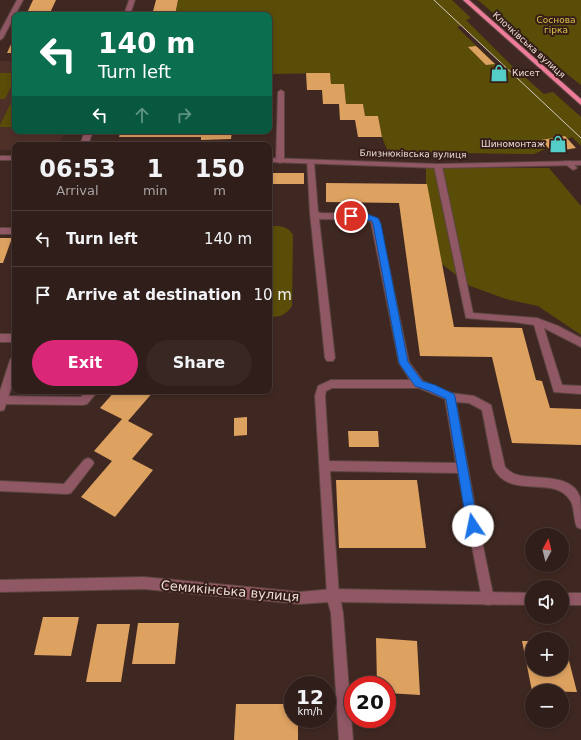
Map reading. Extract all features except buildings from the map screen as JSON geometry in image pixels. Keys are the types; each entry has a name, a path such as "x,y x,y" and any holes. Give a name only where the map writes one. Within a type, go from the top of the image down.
{"main road":[{"name":"Клочківська вулиця","path":"466,0 581,103"}],"street":[{"path":"14,12 20,0"},
{"path":"128,12 132,0"},
{"path":"0,38 12,15"},
{"path":"280,160 281,92"},
{"path":"0,158 12,158"},
{"name":"Близнюківська вулиця","path":"272,160 438,166 571,166 581,163"},
{"path":"310,162 330,358"},
{"path":"438,166 469,316 501,316 537,321 565,331 581,343"},
{"path":"314,213 319,216 367,217 375,220 404,363 419,384"},
{"path":"0,231 12,231"},
{"path":"537,321 558,389 581,390"},
{"path":"0,338 12,338"},
{"path":"12,369 1,404 83,401 90,394"},
{"path":"346,740 337,613 333,595 324,466 320,396 322,389 331,384 419,384 432,388 450,397 470,399 480,403 487,408 500,470 510,478 555,484 565,487 575,497 581,523"},
{"path":"450,397 462,468 488,599"},
{"path":"0,486 67,489 88,463"},
{"path":"324,466 462,468"},
{"name":"Семикінська вулиця","path":"0,586 144,583 300,598 333,595 525,599"},
{"path":"569,599 581,599"}],"shaded area":[{"path":"0,61 12,61 12,134 64,134 60,142 12,142 12,150 0,150"}],"green space":[{"path":"178,0 452,0 471,18 466,20 511,65 544,94 553,92 581,117 581,146 572,137 534,154 388,152 382,137 378,116 365,116 363,104 346,104 344,84 331,84 330,73 272,74 272,12 176,12","holes":["462,26 504,66 498,67 457,27"]},
{"name":"Соснова гірка","path":"478,0 581,0 581,85 553,63 548,56 528,43"},
{"path":"0,73 12,73 12,85 5,99 0,99"},
{"path":"12,100 12,127 0,127"},
{"path":"426,167 549,168 581,206 581,335 538,306 506,299 470,286 442,264 426,184"},
{"path":"272,226 280,226 288,229 293,235 292,306 287,312 276,317 272,317"}],"tram line":[{"path":"434,0 581,138"}],"place":[{"name":"Кисет","path":"499,73"},
{"name":"Шиномонтаж","path":"558,144"}],"route":[{"path":"351,216 367,217 375,220 377,224 404,363 419,384 432,388 450,397 473,526"}]}
